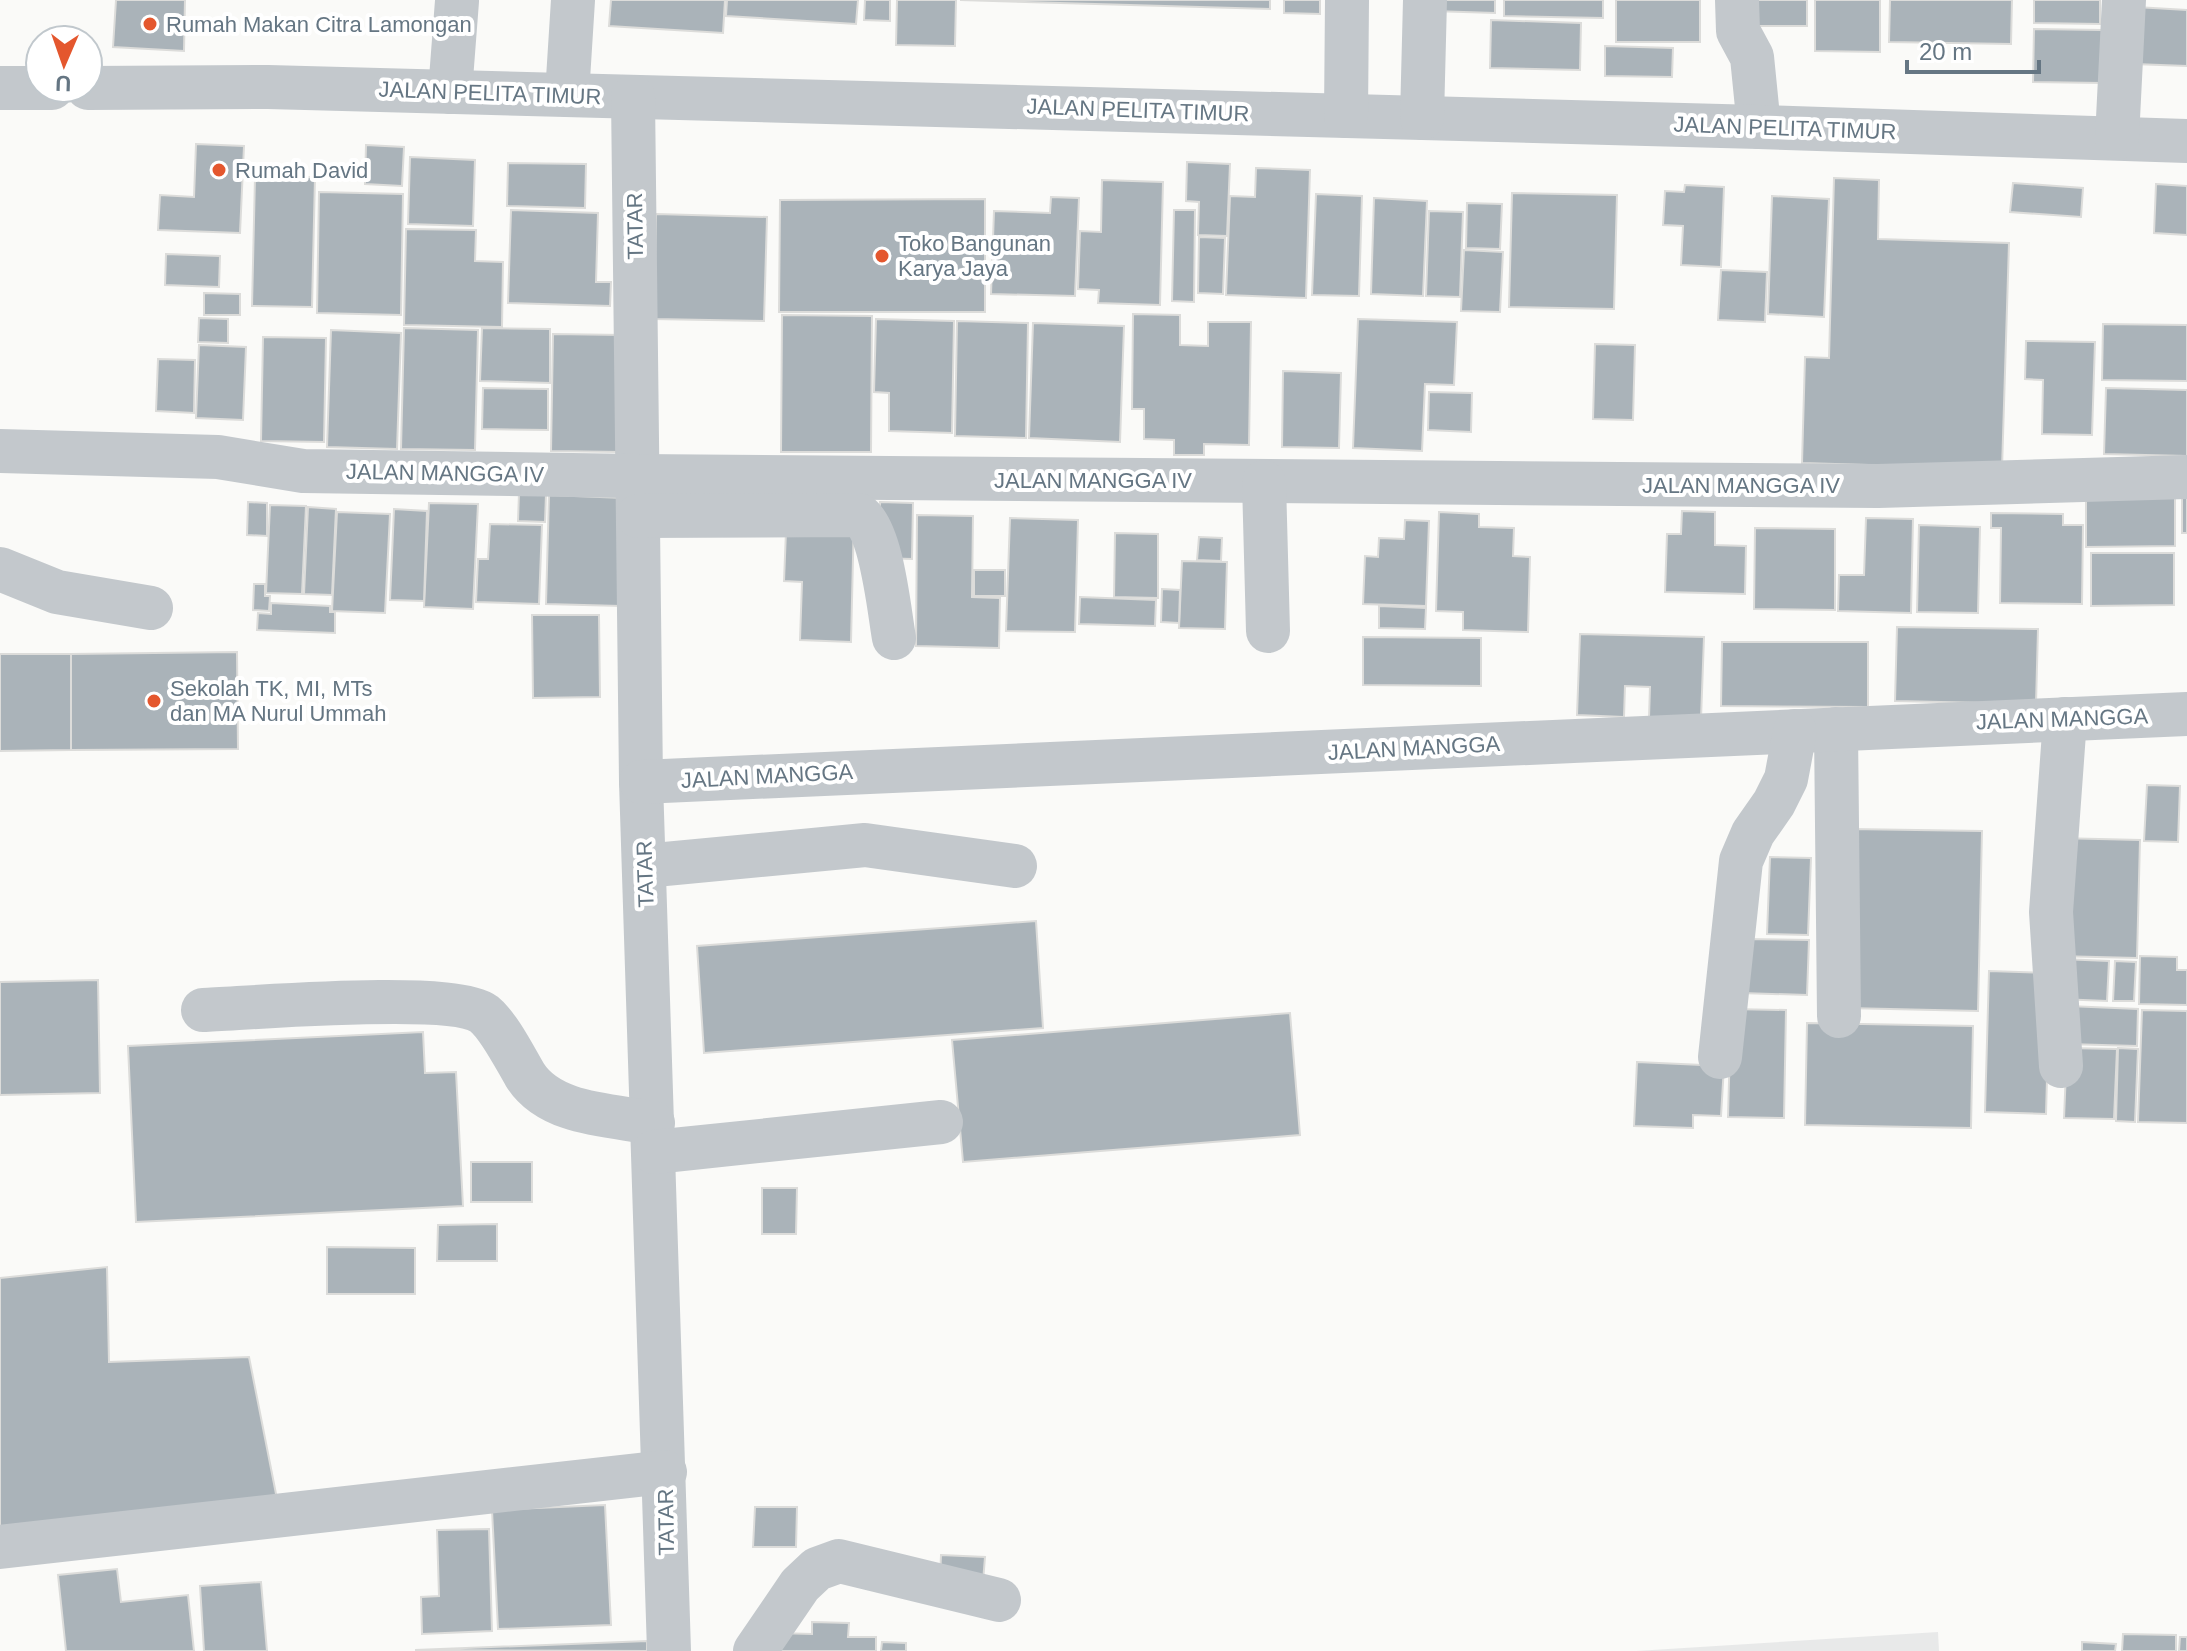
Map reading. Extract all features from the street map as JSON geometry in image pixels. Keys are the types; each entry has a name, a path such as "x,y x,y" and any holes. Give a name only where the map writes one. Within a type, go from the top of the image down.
{"street":[{"path":"567,95 573,0"},
{"path":"1346,116 1347,0"},
{"path":"1422,118 1425,0"},
{"path":"1737,0 1738,31 1752,57 1759,127"},
{"path":"2117,138 2124,0"},
{"path":"450,92 457,1"},
{"name":"JALAN PELITA TIMUR","path":"104,88 268,87 2187,141"},
{"path":"0,88 24,88"},
{"name":"TATAR","path":"633,97 641,782 669,1651"},
{"name":"JALAN MANGGA IV","path":"0,451 218,457 303,471 638,496 1264,482 1878,486 2187,477"},
{"path":"1264,482 1268,631"},
{"path":"638,496 859,515 872,534 894,638"},
{"path":"0,569 57,592 151,608"},
{"name":"JALAN MANGGA","path":"641,782 2187,714"},
{"path":"2061,1066 2051,912 2065,719"},
{"path":"1815,730 1839,1016"},
{"path":"1720,1057 1741,861 1753,833 1774,803 1815,730"},
{"path":"644,866 865,845 1015,866"},
{"path":"203,1010 422,1001 462,1007 483,1014 531,1084 558,1104 654,1137 941,1122"},
{"path":"0,1547 665,1472"},
{"path":"755,1651 800,1585 817,1569 839,1561 999,1600"}],"shaded area":[{"path":"1938,1632 1939,1651 1636,1651"}],"building":[{"name":"Rumah Makan Citra Lamongan","path":"116,0 185,0 184,51 113,47"},
{"path":"611,0 725,0 723,33 609,26"},
{"path":"727,0 858,0 856,24 726,16"},
{"path":"865,0 890,0 890,21 864,20"},
{"path":"897,0 956,0 955,46 896,45"},
{"path":"960,0 1270,0 1270,9"},
{"path":"1284,0 1320,0 1320,14 1284,13"},
{"path":"1432,0 1495,0 1495,13 1432,11"},
{"path":"1504,0 1603,0 1603,18 1504,16"},
{"path":"1616,0 1700,0 1700,42 1616,42"},
{"path":"1749,0 1807,0 1807,26 1749,26"},
{"path":"1815,0 1880,0 1880,52 1815,51"},
{"path":"1890,0 2012,0 2011,44 1889,42"},
{"path":"2034,0 2100,0 2100,24 2034,23"},
{"path":"2136,7 2187,10 2187,66 2134,64"},
{"path":"1491,20 1581,23 1580,70 1490,68"},
{"path":"2034,29 2102,30 2101,83 2033,82"},
{"path":"1605,46 1673,48 1672,77 1605,76"},
{"name":"Rumah David","path":"196,144 244,146 240,233 158,230 160,195 194,197"},
{"path":"366,145 404,147 402,186 365,184"},
{"path":"410,157 475,160 473,226 408,224"},
{"path":"1187,162 1230,164 1227,236 1198,235 1199,202 1186,201"},
{"path":"508,163 586,164 585,208 507,206"},
{"path":"1256,168 1310,170 1306,298 1226,295 1230,196 1255,197"},
{"path":"255,177 315,177 312,307 252,306"},
{"path":"1834,178 1879,180 1878,239 2009,243 2002,469 1802,463 1805,357 1829,358"},
{"path":"1102,180 1163,182 1160,305 1098,303 1099,290 1078,289 1080,231 1101,232"},
{"path":"2013,183 2083,188 2081,217 2010,212"},
{"path":"2156,184 2187,186 2187,235 2154,233"},
{"path":"1685,185 1724,187 1721,267 1681,265 1683,226 1663,225 1665,191 1684,192"},
{"path":"319,192 403,194 401,315 317,313"},
{"path":"1512,193 1617,195 1614,309 1509,307"},
{"path":"1316,194 1362,196 1359,296 1312,295"},
{"path":"1772,196 1829,199 1824,317 1768,314"},
{"path":"1051,197 1079,198 1075,296 991,294 994,211 1050,213"},
{"path":"1374,198 1427,201 1423,296 1371,294"},
{"name":"Toko Bangunan Karya Jaya","path":"985,199 985,312 779,312 780,200"},
{"path":"1467,203 1502,204 1500,249 1466,248"},
{"path":"511,210 598,213 596,282 611,282 610,306 508,303"},
{"path":"1174,210 1195,210 1194,302 1172,301"},
{"path":"1429,211 1463,212 1460,297 1426,296"},
{"path":"656,214 767,217 764,321 654,319"},
{"path":"406,229 476,230 475,261 503,262 502,327 404,325"},
{"path":"1199,237 1225,238 1223,294 1198,293"},
{"path":"1464,250 1503,252 1500,312 1461,311"},
{"path":"166,254 220,256 219,287 165,285"},
{"path":"1721,270 1767,272 1765,322 1718,320"},
{"path":"204,293 240,294 240,315 204,315"},
{"path":"1133,314 1180,315 1180,345 1208,346 1208,322 1251,322 1249,445 1204,444 1204,455 1174,455 1174,440 1144,439 1144,409 1132,409"},
{"path":"782,315 872,316 871,452 781,452"},
{"path":"199,318 228,319 228,343 198,342"},
{"path":"876,319 954,321 952,433 889,431 889,393 874,392"},
{"path":"1358,319 1457,322 1454,385 1425,384 1422,451 1353,448"},
{"path":"957,321 1028,323 1026,438 955,436"},
{"path":"1033,323 1124,326 1120,442 1029,438"},
{"path":"2103,324 2187,325 2187,381 2102,380"},
{"path":"404,328 478,330 475,450 401,449"},
{"path":"482,328 550,329 550,383 480,381"},
{"path":"331,330 401,333 397,449 327,447"},
{"path":"553,334 623,335 620,452 551,451"},
{"path":"263,337 326,338 324,442 261,441"},
{"path":"2026,341 2095,342 2092,435 2042,434 2043,380 2025,379"},
{"path":"1595,344 1635,345 1633,420 1593,419"},
{"path":"199,345 246,347 243,420 196,418"},
{"path":"158,359 195,360 194,413 156,411"},
{"path":"1283,371 1341,373 1339,448 1282,447"},
{"path":"483,388 548,389 548,430 482,429"},
{"path":"2106,388 2187,390 2187,456 2104,454"},
{"path":"1429,392 1472,393 1471,432 1428,430"},
{"path":"2182,487 2187,487 2187,533 2182,533"},
{"path":"519,493 546,494 545,522 518,521"},
{"path":"2086,494 2175,494 2175,546 2086,547"},
{"path":"549,495 625,498 621,606 546,604"},
{"path":"248,502 267,503 267,536 247,535"},
{"path":"880,502 913,503 912,559 879,558"},
{"path":"429,503 478,504 473,609 424,607"},
{"path":"270,505 306,506 302,594 266,593"},
{"path":"308,507 336,509 332,595 304,594"},
{"path":"394,509 427,511 424,601 390,600"},
{"path":"1682,511 1715,512 1715,545 1746,546 1745,594 1665,592 1667,534 1681,534"},
{"path":"337,512 390,514 385,613 332,611"},
{"path":"1439,512 1479,514 1479,527 1514,528 1513,556 1530,557 1528,632 1463,630 1463,612 1436,611"},
{"path":"1991,513 2063,514 2063,525 2083,525 2082,604 2000,603 2001,528 1991,528"},
{"path":"917,515 973,516 972,597 1000,598 999,648 916,646"},
{"path":"854,517 851,642 800,640 802,582 784,581 786,531"},
{"path":"1010,518 1078,520 1075,632 1006,631"},
{"path":"1866,518 1913,519 1911,613 1838,611 1839,575 1864,575"},
{"path":"1405,520 1429,521 1426,606 1363,604 1365,556 1378,557 1379,538 1404,539"},
{"path":"490,524 542,525 539,604 476,602 478,559 488,559"},
{"path":"1919,525 1980,527 1978,613 1917,612"},
{"path":"1755,528 1835,529 1835,610 1754,609"},
{"path":"1115,533 1158,534 1158,598 1114,597"},
{"path":"1199,537 1222,538 1221,561 1197,560"},
{"path":"2091,553 2174,553 2174,605 2091,606"},
{"path":"1182,561 1227,562 1225,629 1179,628"},
{"path":"974,570 1005,570 1005,596 974,596"},
{"path":"254,584 265,584 265,596 270,596 269,611 253,610"},
{"path":"1162,589 1180,590 1179,623 1161,622"},
{"path":"1080,597 1156,600 1155,626 1079,624"},
{"path":"271,603 330,606 330,612 335,612 335,633 257,630 258,613 271,614"},
{"path":"1379,606 1426,608 1425,629 1379,628"},
{"path":"532,615 599,615 600,697 533,698"},
{"path":"1897,627 2038,629 2036,704 1895,701"},
{"path":"1580,634 1704,637 1701,719 1649,718 1650,687 1625,686 1624,717 1577,715"},
{"path":"1363,637 1481,638 1481,686 1363,685"},
{"path":"1722,642 1868,642 1868,707 1721,706"},
{"name":"Sekolah TK, MI, MTs dan MA Nurul Ummah","path":"237,652 238,749 71,750 71,654"},
{"path":"0,654 71,654 71,750 0,751"},
{"path":"2147,785 2180,786 2178,842 2144,841"},
{"path":"1850,829 1982,831 1978,1011 1846,1008"},
{"path":"2057,838 2140,840 2137,958 2056,956"},
{"path":"1770,857 1811,858 1808,935 1767,934"},
{"path":"1036,921 1043,1028 704,1053 697,946"},
{"path":"1743,939 1809,940 1807,995 1741,993"},
{"path":"2140,956 2177,957 2177,970 2187,970 2187,1005 2139,1004"},
{"path":"2061,959 2109,961 2107,1001 2059,999"},
{"path":"2115,961 2136,962 2134,1001 2113,1001"},
{"path":"1989,971 2050,973 2046,1114 1985,1112"},
{"path":"98,980 100,1093 0,1095 0,982"},
{"path":"2068,1006 2138,1009 2137,1046 2067,1044"},
{"path":"1731,1009 1786,1010 1784,1118 1728,1117"},
{"path":"2142,1010 2187,1011 2187,1123 2138,1122"},
{"path":"1290,1013 1300,1135 963,1162 952,1040"},
{"path":"1807,1023 1973,1026 1971,1128 1805,1125"},
{"path":"423,1032 425,1073 456,1072 463,1206 136,1222 128,1046"},
{"path":"2067,1048 2117,1049 2114,1119 2064,1118"},
{"path":"2118,1048 2138,1049 2135,1122 2116,1121"},
{"path":"1637,1062 1724,1066 1721,1116 1693,1115 1693,1128 1634,1126"},
{"path":"471,1162 532,1162 532,1202 471,1202"},
{"path":"762,1188 797,1188 796,1234 762,1234"},
{"path":"497,1224 497,1261 437,1261 438,1225"},
{"path":"327,1247 415,1248 415,1294 327,1294"},
{"path":"107,1267 109,1362 249,1357 277,1499 0,1532 0,1278"},
{"path":"605,1505 611,1625 498,1629 492,1510"},
{"path":"755,1507 797,1507 796,1547 753,1547"},
{"path":"489,1529 492,1631 422,1634 421,1597 439,1596 437,1530"},
{"path":"941,1555 985,1557 983,1582 940,1579"},
{"path":"117,1569 121,1602 188,1595 194,1651 66,1651 58,1575"},
{"path":"261,1582 267,1651 204,1651 200,1586"},
{"path":"812,1622 849,1623 848,1637 876,1637 876,1651 777,1651 777,1633 812,1634"},
{"path":"2123,1634 2176,1635 2176,1651 2122,1651"},
{"path":"2180,1637 2187,1637 2187,1651 2179,1651"},
{"path":"647,1641 647,1651 415,1650"},
{"path":"882,1642 906,1643 906,1651 881,1651"},
{"path":"2082,1642 2116,1644 2115,1651 2082,1651"}],"place":[{"name":"Rumah Makan Citra Lamongan","path":"150,24"},
{"name":"Rumah David","path":"219,170"},
{"name":"Toko Bangunan Karya Jaya","path":"882,256"},
{"name":"Sekolah TK, MI, MTs dan MA Nurul Ummah","path":"154,701"}]}
